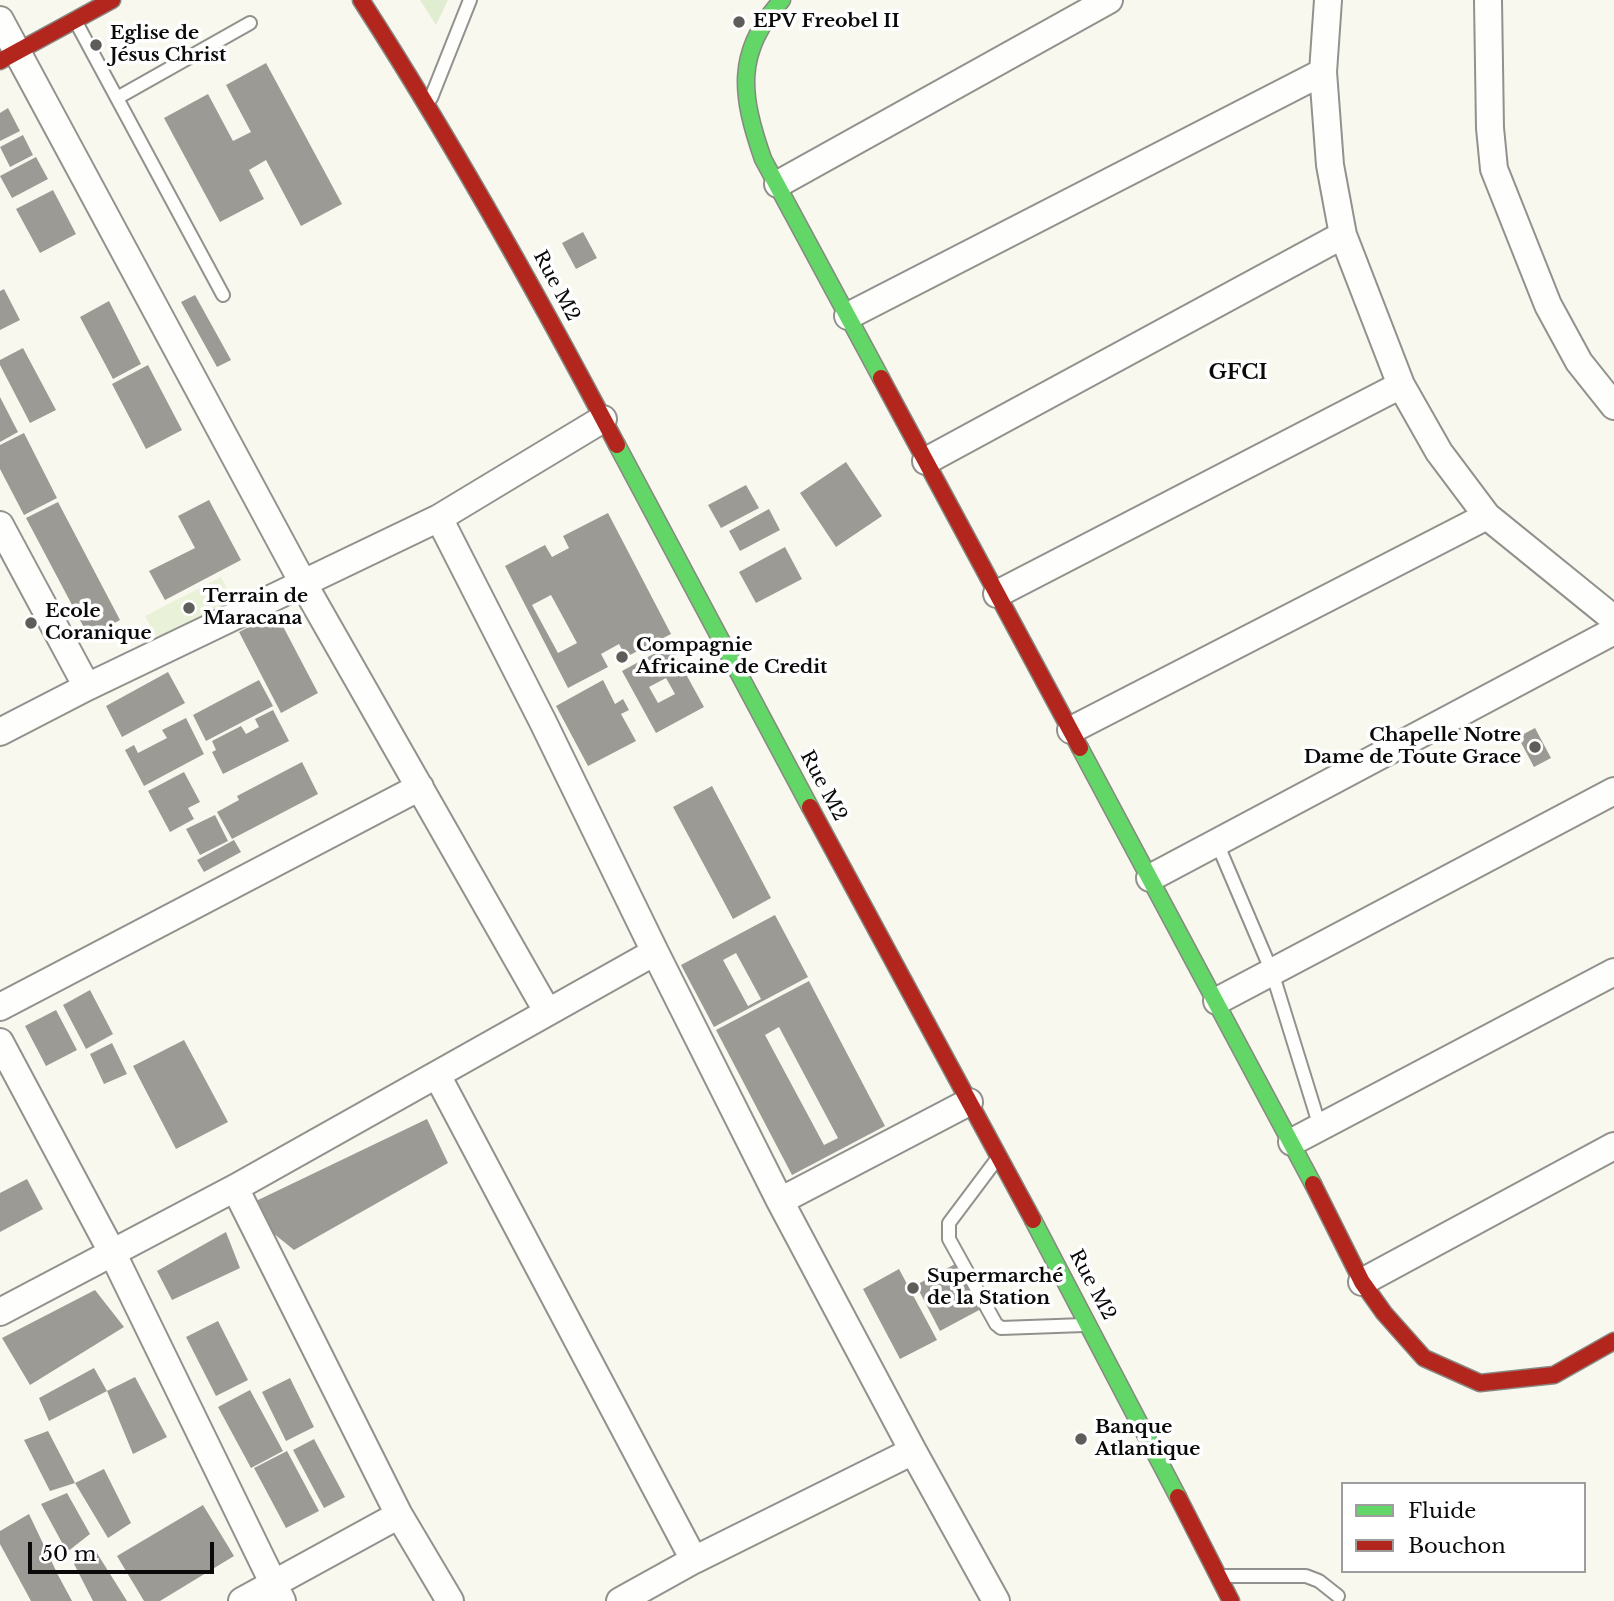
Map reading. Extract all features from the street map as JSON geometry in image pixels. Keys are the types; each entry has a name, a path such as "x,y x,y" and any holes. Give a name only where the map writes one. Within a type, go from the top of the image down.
{"street":[{"path":"9,56 112,0"},
{"name":"Rue M2","path":"361,0 428,105 519,261 1000,1156 1231,1601"},
{"path":"782,0 758,28 748,60 746,98 750,122 763,159 1217,1001 1362,1282 1384,1314 1424,1359 1480,1383 1554,1375 1614,1342"},
{"path":"778,184 1109,0"},
{"path":"1328,0 1323,72 1330,165 1343,235 1401,385 1440,453 1487,516 1614,619"},
{"path":"1488,0 1490,128 1494,169 1548,305 1579,362 1614,406"},
{"path":"0,20 9,56 163,327 303,583 547,1011"},
{"path":"848,316 1323,72"},
{"path":"926,461 1343,235"},
{"path":"997,594 1401,385"},
{"path":"0,732 87,687 439,518 603,419"},
{"path":"1071,730 1487,516"},
{"path":"439,518 780,1201 996,1601"},
{"path":"0,525 87,687"},
{"path":"1150,878 1614,631"},
{"path":"0,1007 420,787"},
{"path":"1217,1001 1614,791"},
{"path":"0,1312 234,1188 655,952"},
{"path":"1292,1142 1614,972"},
{"path":"0,1042 113,1254 278,1593"},
{"path":"436,1075 694,1560"},
{"path":"780,1201 970,1102"},
{"path":"1362,1282 1614,1146"},
{"path":"234,1188 399,1515 450,1601"},
{"path":"620,1601 694,1560 913,1451"},
{"path":"242,1601 278,1593 399,1515"}],"lane":[{"path":"428,105 470,0"},
{"path":"75,20 223,295"},
{"path":"117,98 250,23"},
{"path":"1217,843 1272,972 1320,1127"},
{"path":"1000,1156 949,1223 949,1239 996,1324 1001,1328 1089,1325"},
{"path":"1219,1576 1306,1576 1319,1581 1338,1596"}],"green space":[{"path":"420,0 448,0 436,25"},
{"name":"Terrain de Maracana","path":"221,577 233,600 158,640 145,616"}],"building":[{"path":"266,63 342,204 301,226 266,160 249,170 264,199 220,222 164,118 208,94 233,141 251,132 226,85"},
{"path":"8,108 20,131 0,141 0,113"},
{"path":"23,135 33,155 10,167 0,147"},
{"path":"36,157 48,179 12,198 0,176"},
{"path":"53,190 76,234 40,253 16,209"},
{"path":"583,232 597,258 576,269 562,243"},
{"path":"4,289 20,320 0,330 0,291"},
{"path":"195,295 231,360 217,367 181,302"},
{"path":"109,301 141,364 113,379 80,317"},
{"path":"23,348 56,410 30,423 0,365 0,360"},
{"path":"148,365 182,430 146,449 112,384"},
{"path":"0,397 18,432 0,442"},
{"path":"24,433 57,498 24,515 0,469 0,445"},
{"path":"846,462 882,516 836,547 800,493"},
{"path":"746,485 759,508 721,528 708,505"},
{"path":"209,500 241,560 165,600 149,571 195,548 178,516"},
{"path":"58,502 120,620 89,637 26,518"},
{"path":"769,509 780,530 740,551 729,531"},
{"path":"608,513 671,634 626,657 619,644 601,654 608,667 568,688 505,566 545,545 552,557 569,548 563,536","holes":["551,595 577,643 558,653 532,605"]},
{"path":"785,547 802,579 756,603 739,572"},
{"path":"276,613 318,693 281,713 239,632"},
{"path":"670,645 704,707 656,733 622,671","holes":["666,678 675,694 658,703 649,687"]},
{"path":"168,672 185,703 122,737 106,706"},
{"path":"259,680 273,706 206,741 193,715"},
{"path":"603,680 615,704 623,699 629,710 621,714 636,741 588,766 556,706"},
{"path":"273,710 289,741 223,774 212,752 216,750 212,741 241,726 246,734 259,727 255,719"},
{"path":"186,718 204,754 144,786 125,750 134,745 138,753 167,738 162,730"},
{"path":"1535,728 1551,758 1534,767 1518,737"},
{"path":"302,762 318,794 232,839 217,812 239,800 237,796"},
{"path":"184,772 200,802 188,808 194,819 170,832 148,791"},
{"path":"712,786 771,898 733,919 673,807"},
{"path":"215,815 228,841 200,855 186,829"},
{"path":"234,840 241,852 204,872 197,860"},
{"path":"775,915 808,977 714,1027 681,965","holes":["736,953 761,999 748,1006 723,960"]},
{"path":"809,981 885,1126 792,1175 716,1030","holes":["779,1027 838,1138 824,1145 765,1035"]},
{"path":"90,990 113,1034 86,1049 63,1005"},
{"path":"56,1010 77,1050 46,1066 25,1026"},
{"path":"184,1040 228,1122 176,1149 133,1066"},
{"path":"112,1043 127,1074 104,1084 90,1054"},
{"path":"427,1119 448,1163 294,1250 273,1233 256,1201"},
{"path":"27,1179 43,1209 0,1232 0,1193"},
{"path":"226,1232 240,1268 172,1300 157,1271"},
{"path":"957,1263 981,1309 940,1331 916,1285"},
{"path":"899,1269 937,1340 900,1359 863,1289"},
{"path":"95,1290 124,1327 30,1385 2,1338"},
{"path":"218,1321 248,1380 216,1396 186,1337"},
{"path":"94,1368 107,1391 49,1421 39,1398"},
{"path":"135,1377 167,1437 133,1454 107,1391"},
{"path":"290,1378 314,1427 286,1441 262,1392"},
{"path":"250,1390 283,1451 251,1468 218,1407"},
{"path":"48,1431 75,1483 50,1491 24,1440"},
{"path":"314,1439 345,1497 324,1508 293,1450"},
{"path":"287,1451 319,1511 286,1528 254,1468"},
{"path":"104,1469 131,1523 108,1538 75,1483"},
{"path":"67,1493 90,1534 67,1552 41,1504"},
{"path":"203,1505 234,1556 160,1601 144,1601 117,1556"},
{"path":"29,1514 72,1601 31,1601 0,1544 0,1531"},
{"path":"95,1550 127,1601 93,1601 73,1562"}],"traffic: fast":[{"path":"782,0 766,19 749,57 746,75 750,115 763,159 881,378"},
{"path":"617,445 810,807"},
{"path":"1080,748 1313,1184"},
{"path":"1033,1220 1178,1497"}],"traffic: jam":[{"path":"0,61 112,0"},
{"path":"361,0 494,219 617,445"},
{"path":"881,378 1080,748"},
{"path":"810,807 1033,1220"},
{"path":"1313,1184 1362,1282 1384,1313 1424,1358 1480,1383 1554,1375 1614,1341"},
{"path":"1178,1497 1231,1601"}],"place":[{"name":"EPV Freobel II","path":"739,22"},
{"name":"Eglise de Jésus Christ","path":"96,45"},
{"name":"Terrain de Maracana","path":"189,608"},
{"name":"Ecole Coranique","path":"31,623"},
{"name":"Compagnie Africaine de Credit","path":"622,657"},
{"name":"Chapelle Notre Dame de Toute Grace","path":"1535,747"},
{"name":"Supermarché de la Station","path":"913,1288"},
{"name":"Banque Atlantique","path":"1081,1439"}],"district":[{"name":"GFCI","path":"1238,373"}]}
